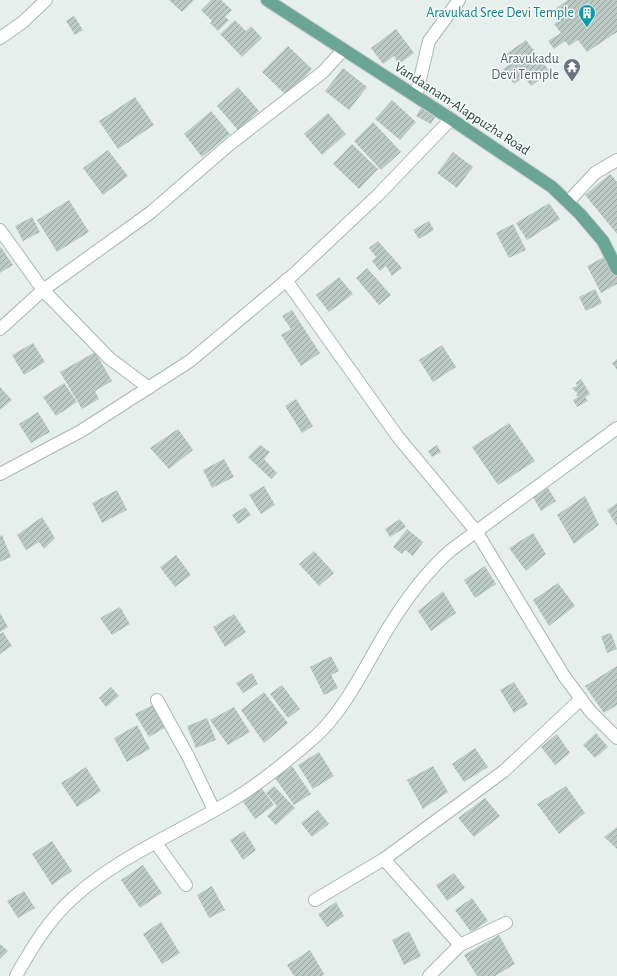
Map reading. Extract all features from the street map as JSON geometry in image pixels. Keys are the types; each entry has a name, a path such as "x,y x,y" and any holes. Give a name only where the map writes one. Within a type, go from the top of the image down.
{"main road":[{"name":"Vandaanam-Alappuzha Road","path":"267,0 416,96 552,187 568,202 603,241 617,269"}],"street":[{"path":"0,38 23,22 46,0"},
{"path":"416,96 429,41 459,0"},
{"path":"0,329 43,290 150,213 230,144 323,72 343,50"},
{"path":"0,474 81,431 190,361 286,280 378,195 451,119"},
{"path":"568,202 595,173 617,160"},
{"path":"0,230 43,290 109,358 149,388"},
{"path":"286,280 398,437 476,531 564,676 590,711 617,738"},
{"path":"16,976 27,956 50,924 71,899 117,866 214,810 257,783 315,737 329,723 349,695 388,629 415,588 435,564 476,531 617,428"},
{"path":"315,900 384,859 504,771 581,699"},
{"path":"157,700 189,758 214,810"},
{"path":"156,843 186,885"},
{"path":"384,859 460,945"},
{"path":"429,976 460,945 506,922"}],"building":[{"path":"169,0 194,0 182,12"},
{"path":"211,0 221,0 232,10 225,17 229,20 218,31 210,23 212,21 201,10"},
{"name":"Aravukad Sree Devi Temple","path":"568,0 617,0 617,32 587,52 578,40 569,46 565,41 554,49 548,41 561,33 554,24 562,18 556,8"},
{"path":"74,16 83,30 75,35 66,21"},
{"path":"235,20 246,31 251,26 262,38 242,57 220,34"},
{"path":"396,29 414,53 399,64 394,56 383,64 371,48"},
{"name":"Aravukad Sree Devi Temple","path":"526,40 550,72 531,86 524,77 514,84 503,69 511,63 505,55"},
{"path":"288,46 312,69 287,96 262,72"},
{"path":"343,68 367,87 349,110 325,91"},
{"path":"238,87 259,111 238,130 217,106"},
{"path":"135,97 154,125 118,149 99,121"},
{"path":"392,100 416,122 400,140 375,119"},
{"path":"421,108 435,117 431,124 416,116"},
{"path":"211,111 230,134 202,157 184,134"},
{"path":"328,113 346,134 322,155 304,134"},
{"path":"373,122 401,152 381,170 354,141"},
{"path":"352,144 378,169 359,189 333,164"},
{"path":"108,150 128,176 103,195 83,168"},
{"path":"453,152 473,167 457,188 437,173"},
{"path":"610,174 617,182 617,234 585,195"},
{"path":"69,200 89,232 57,252 37,220"},
{"path":"549,203 560,219 527,240 516,223"},
{"path":"32,217 40,232 23,241 15,226"},
{"path":"429,221 434,230 419,239 413,230"},
{"path":"513,224 526,250 509,258 496,233"},
{"path":"378,241 402,268 392,276 386,266 380,271 372,261 376,257 369,248"},
{"path":"0,246 13,265 0,273"},
{"path":"608,255 617,271 617,284 601,293 587,266"},
{"path":"367,268 391,295 379,305 356,278"},
{"path":"339,277 353,294 329,312 316,295"},
{"path":"595,289 602,303 586,311 579,297"},
{"path":"292,310 320,353 301,366 281,335 291,329 282,316"},
{"path":"33,343 45,362 24,375 12,355"},
{"path":"442,345 456,367 433,382 419,360"},
{"path":"95,352 112,381 95,391 99,399 82,409 60,372"},
{"path":"617,359 617,370 612,363"},
{"path":"581,379 590,394 585,397 588,401 577,407 573,400 578,397 576,395 578,394 572,388 577,386 576,383"},
{"path":"64,383 77,402 56,416 43,397"},
{"path":"0,387 12,400 0,410"},
{"path":"296,399 313,426 302,433 285,406"},
{"path":"38,412 50,432 31,443 19,424"},
{"path":"509,423 535,461 498,485 472,447"},
{"path":"178,429 193,450 169,469 150,448"},
{"path":"260,445 270,452 264,459 277,473 271,479 248,457"},
{"path":"437,445 441,452 432,457 428,451"},
{"path":"224,459 234,477 212,488 203,470"},
{"path":"546,485 556,501 541,511 531,494"},
{"path":"264,486 275,505 261,514 249,495"},
{"path":"117,490 127,510 102,523 92,503"},
{"path":"585,496 599,525 574,544 557,515"},
{"path":"617,503 617,526 607,510"},
{"path":"245,507 251,515 238,524 232,515"},
{"path":"42,517 55,538 44,549 39,542 26,550 17,535"},
{"path":"400,519 406,527 390,537 385,529"},
{"path":"407,529 423,542 413,556 405,550 402,554 393,547"},
{"path":"533,533 546,554 526,571 509,548"},
{"path":"2,535 11,557 0,562 0,536"},
{"path":"314,551 334,573 319,586 299,564"},
{"path":"176,555 191,575 175,587 160,567"},
{"path":"485,566 496,584 475,598 464,580"},
{"path":"558,583 575,606 549,626 533,600"},
{"path":"443,591 456,613 431,631 418,611"},
{"path":"120,607 130,624 112,635 100,618"},
{"path":"0,613 8,627 0,632"},
{"path":"234,614 246,632 225,647 213,627"},
{"path":"3,632 12,646 0,654 0,634"},
{"path":"611,633 617,649 607,653 601,636"},
{"path":"331,656 339,671 331,675 338,688 324,695 310,667"},
{"path":"617,666 617,705 604,713 585,686"},
{"path":"252,673 258,684 243,693 236,683"},
{"path":"514,682 528,704 514,713 500,690"},
{"path":"282,685 300,709 288,718 270,694"},
{"path":"111,687 119,696 106,707 99,698"},
{"path":"264,692 288,723 264,743 241,710"},
{"path":"153,705 166,727 149,737 135,714"},
{"path":"234,707 250,732 228,745 210,720"},
{"path":"207,718 216,740 196,748 187,726"},
{"path":"137,725 150,749 127,762 114,738"},
{"path":"596,733 608,747 595,758 583,745"},
{"path":"557,734 570,753 555,765 541,747"},
{"path":"475,748 488,767 464,782 452,764"},
{"path":"319,752 334,776 313,789 298,765"},
{"path":"292,766 311,794 294,805 275,778"},
{"path":"433,766 448,792 423,809 407,780"},
{"path":"86,767 101,791 77,807 61,783"},
{"path":"260,786 274,805 255,819 241,799"},
{"path":"274,786 295,808 276,825 267,816 277,806 266,793"},
{"path":"566,786 585,813 559,834 537,804"},
{"path":"485,798 500,816 474,837 458,818"},
{"path":"318,810 329,824 312,837 301,823"},
{"path":"617,827 617,849 604,837"},
{"path":"244,831 256,850 243,860 230,840"},
{"path":"52,841 72,871 52,885 32,854"},
{"path":"143,865 162,893 140,908 121,880"},
{"path":"454,873 465,888 447,901 436,885"},
{"path":"212,886 225,910 209,918 197,895"},
{"path":"24,891 35,908 18,918 7,901"},
{"path":"472,898 488,921 471,932 455,910"},
{"path":"336,902 344,916 327,927 318,914"},
{"path":"161,922 180,953 162,964 143,934"},
{"path":"409,931 421,956 404,965 392,940"},
{"path":"499,935 515,964 495,976 477,976 464,955"},
{"path":"0,944 8,951 0,959"},
{"path":"310,950 324,974 322,976 294,976 287,965"}],"place":[{"name":"Aravukad Sree Devi Temple","path":"587,28"},
{"name":"Aravukadu Devi Temple","path":"572,82"}]}
